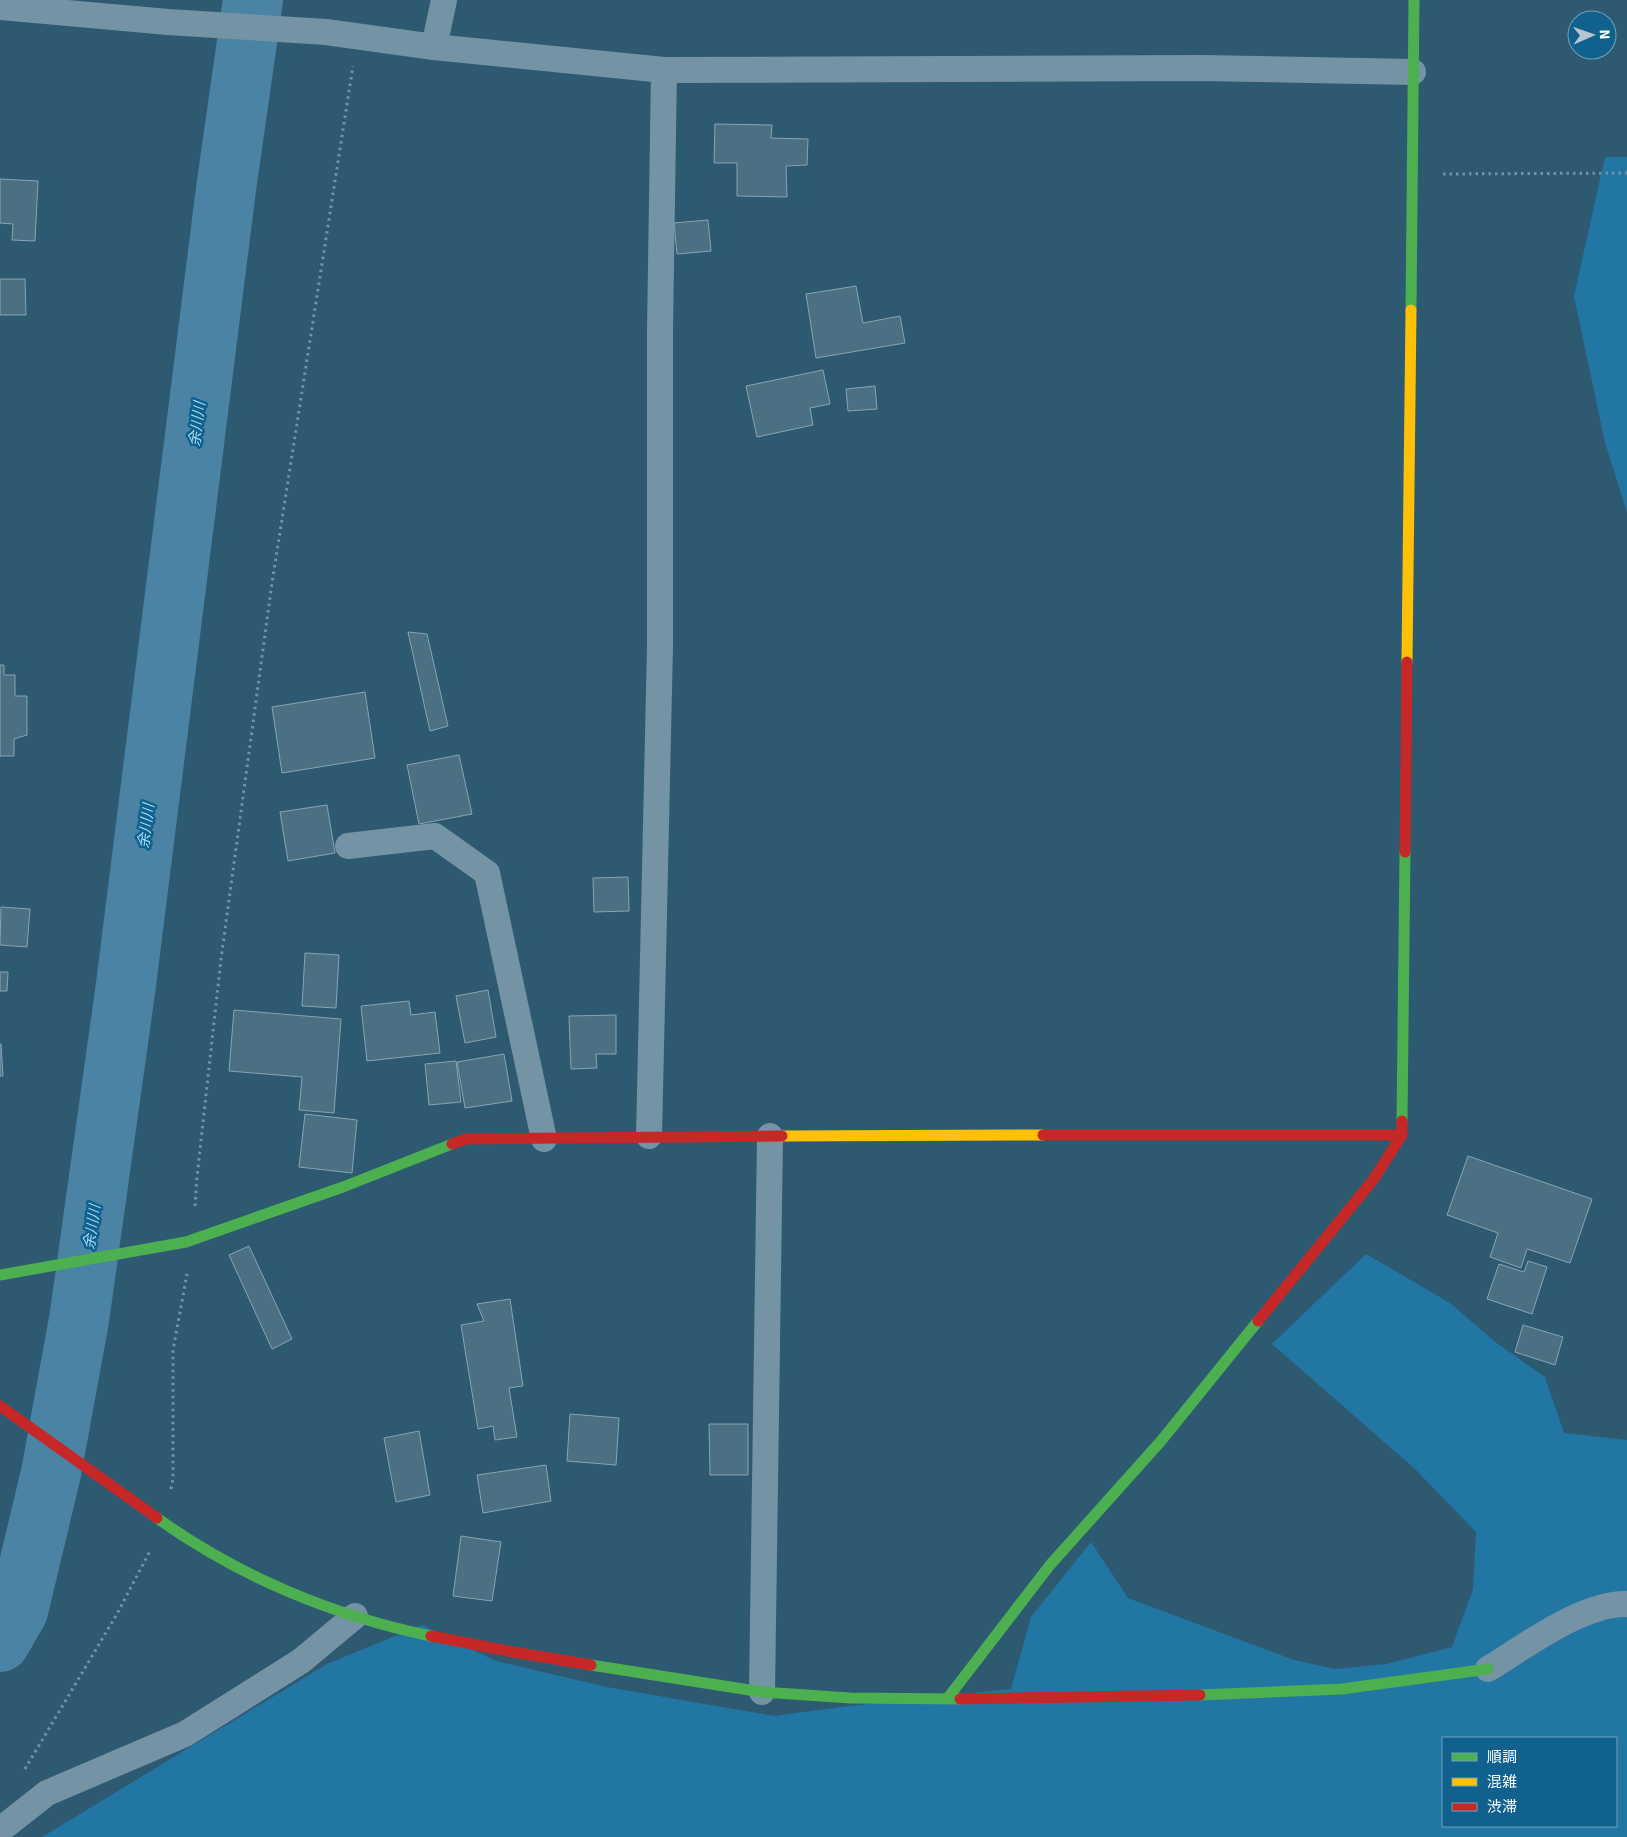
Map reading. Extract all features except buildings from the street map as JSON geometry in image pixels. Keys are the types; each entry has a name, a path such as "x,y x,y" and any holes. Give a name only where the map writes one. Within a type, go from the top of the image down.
{"street":[{"path":"434,47 444,0"},
{"path":"948,1699 1050,1564 1161,1441 1373,1180 1402,1135 1414,0"},
{"path":"0,7 168,22 326,32 434,47 664,70 1202,68 1413,72"},
{"path":"649,1136 660,656 660,330 664,70"},
{"path":"348,846 435,836 486,872 544,1139"},
{"path":"1,1275 190,1240 344,1187 466,1139 649,1136 1402,1135"},
{"path":"762,1692 770,1136"},
{"path":"0,1406 164,1524 267,1583 355,1616 397,1629 513,1652 762,1692 850,1698 948,1699 1198,1695 1342,1689 1488,1669 1575,1616 1615,1604 1627,1604"},
{"path":"0,1830 47,1793 185,1734 301,1661 355,1616"}],"path":[{"path":"25,1770 117,1614 164,1524 173,1479 173,1350 190,1240 220,968 259,682 347,95 358,36"},
{"path":"1412,174 1627,173"}],"shaded area":[{"path":"1605,157 1627,157 1627,512 1605,443 1574,296"},
{"path":"1366,1254 1450,1303 1494,1341 1545,1377 1564,1433 1627,1440 1627,1837 42,1837 327,1664 422,1625 496,1661 607,1687 774,1716 1011,1689 1031,1617 1091,1542 1128,1598 1294,1660 1335,1669 1386,1664 1452,1647 1473,1589 1476,1532 1415,1469 1272,1344"}],"waterway":[{"name":"余川川","path":"0,1642 18,1611 51,1473 79,1320 125,992 226,189 253,0"}],"traffic: fast":[{"path":"1411,310 1414,0"},
{"path":"1402,1121 1405,852"},
{"path":"0,1275 186,1242 343,1187 452,1144"},
{"path":"947,1699 1050,1565 1161,1441 1258,1321"},
{"path":"157,1518 188,1539 253,1576 323,1605 358,1617 394,1628 431,1636"},
{"path":"591,1665 762,1692 850,1698 960,1699"},
{"path":"1200,1695 1342,1689 1488,1669"}],"traffic: slow":[{"path":"1407,662 1411,310"},
{"path":"782,1136 1043,1135"}],"traffic: jam":[{"path":"1405,852 1407,662"},
{"path":"1258,1321 1373,1180 1402,1135 1402,1121"},
{"path":"1043,1135 1402,1135"},
{"path":"452,1144 466,1139 782,1136"},
{"path":"0,1406 157,1518"},
{"path":"431,1636 591,1665"},
{"path":"960,1699 1200,1695"}]}
